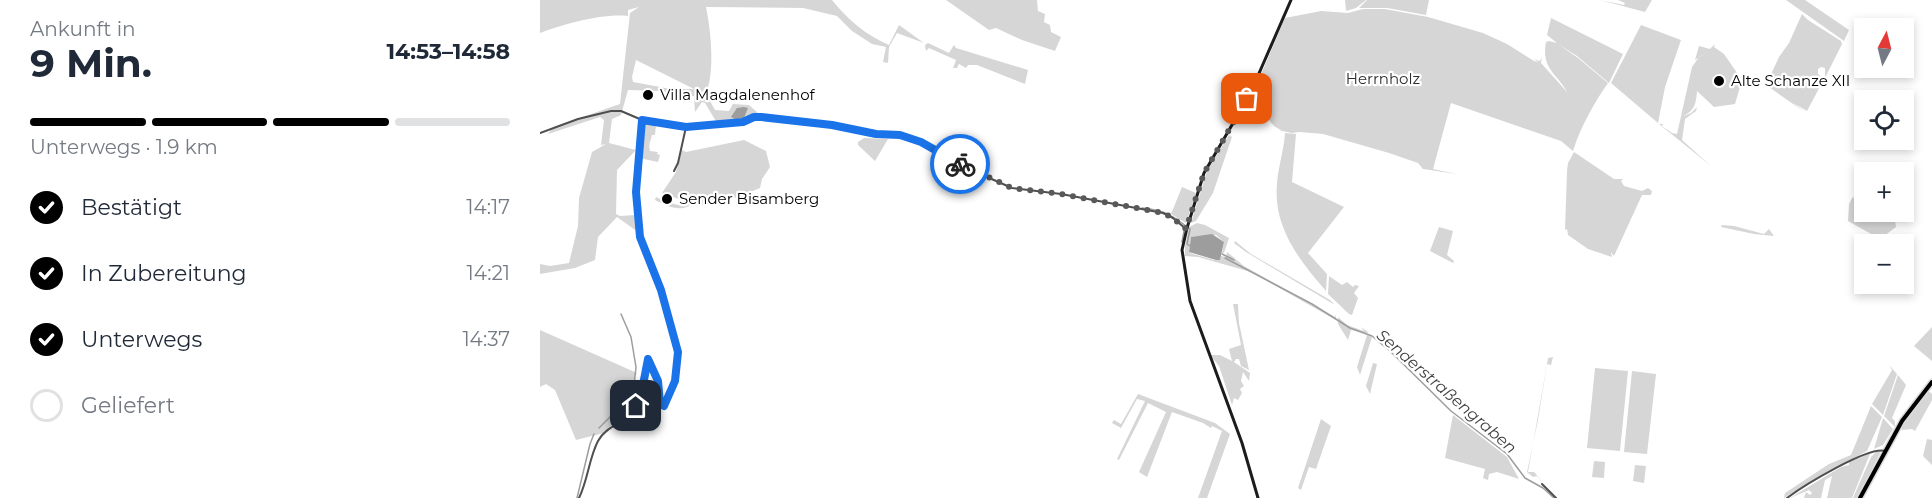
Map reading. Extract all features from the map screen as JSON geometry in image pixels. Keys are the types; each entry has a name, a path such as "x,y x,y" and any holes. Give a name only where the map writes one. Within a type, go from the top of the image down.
{"main road":[{"path":"1860,498 1907,413 1932,382"}],"street":[{"path":"1258,498 1242,443 1190,301 1182,251 1204,173 1250,94 1290,0"},
{"path":"540,133 578,119 610,111 621,111 642,120 686,127 743,122 754,117 832,125 876,134 900,135 921,142 959,164 1012,188 1061,194 1163,213 1187,227"},
{"path":"579,498 597,442 606,430 628,417 636,406 642,390 648,359 658,381 660,404 664,406 675,381 678,352 661,290 640,237 636,192 642,120"},
{"path":"674,171 686,127"},
{"path":"1787,498 1850,461 1879,449 1885,451"},
{"path":"1542,484 1556,498"}],"green space":[{"path":"540,0 832,0 858,26 889,45 899,25 924,43 897,33 889,47 888,63 883,62 886,47 872,44 852,31 837,16 803,8 706,7 711,39 711,63 706,94 715,110 729,111 733,104 749,105 759,116 743,121 717,123 705,103 702,102 695,112 694,96 688,99 660,91 628,90 621,115 612,119 609,143 636,150 617,170 616,214 635,215 638,232 617,217 598,237 595,260 575,268 540,274 540,264 550,266 569,263 578,226 579,198 592,152 606,144 601,145 604,120 600,117 548,134 553,127 620,104 630,13 639,7 628,10 628,16 607,16 584,20 540,33","holes":["636,60 694,89 671,89 633,82"]},
{"path":"946,0 1037,0 1038,11 1045,14 1044,22 1050,25 1051,32 1061,37 1055,51 996,28 989,30"},
{"path":"1345,0 1366,0 1356,8 1346,11"},
{"path":"1367,0 1429,0 1426,15 1387,8 1359,8"},
{"path":"1600,0 1624,5 1625,3 1618,0 1652,0 1645,12"},
{"path":"1786,0 1805,0 1849,30 1844,41"},
{"name":"Herrnholz","path":"1363,9 1385,9 1428,17 1483,33 1507,44 1534,61 1539,62 1533,59 1540,61 1542,57 1541,63 1567,92 1546,59 1546,42 1557,43 1547,35 1551,18 1623,54 1609,83 1577,56 1558,44 1608,83 1579,133 1573,151 1561,141 1451,103 1433,169 1457,174 1423,169 1418,163 1323,134 1282,131 1274,126 1251,98 1285,18 1321,11 1348,13"},
{"path":"1802,14 1842,44 1825,78 1825,68 1818,69 1818,74 1824,79 1807,111 1793,103 1806,113 1766,85"},
{"path":"1641,25 1681,40 1665,87 1658,123 1611,83"},
{"path":"928,43 949,53 954,45 956,48 1028,70 1025,84 977,65 968,65 966,68 959,64 957,68 953,68 956,60 929,48 926,51 925,45"},
{"path":"1715,44 1714,47 1724,54 1742,80 1735,104 1714,107 1697,91 1694,107 1681,117 1691,113 1697,107 1696,111 1685,119 1682,140 1711,166 1659,124 1663,124 1662,126 1677,134 1692,67 1699,58 1695,60 1699,46 1710,49"},
{"path":"643,123 656,125 655,135 652,135 649,146 650,151 658,152 657,154 660,155 658,162 639,158"},
{"path":"1285,133 1296,134 1292,182 1344,207 1308,253 1327,274 1326,291 1306,267 1290,242 1279,214 1277,184"},
{"path":"1229,135 1232,137 1213,193 1196,221 1191,223 1207,171"},
{"path":"864,138 888,139 875,161 858,145 858,142"},
{"path":"744,140 766,151 770,167 762,179 760,188 736,198 727,196 718,198 700,206 699,200 689,201 689,206 685,208 672,207 655,200 656,197 684,206 685,201 662,193 676,172 682,150 686,152"},
{"path":"1574,152 1614,179 1623,179 1621,181 1624,186 1642,191 1648,188 1652,191 1651,195 1642,195 1614,256 1611,252 1612,257 1588,249 1568,235 1567,229 1565,230 1567,171 1568,163"},
{"path":"1182,187 1196,193 1186,223 1171,214"},
{"path":"1854,197 1854,222 1895,222 1896,227 1887,234 1871,234 1848,221 1849,204"},
{"path":"1197,223 1229,238 1224,253 1222,253 1224,242 1216,235 1191,237 1190,253 1220,260 1221,256 1226,257 1227,252 1244,266 1335,317 1336,315 1336,320 1251,272 1198,257 1185,256 1189,227"},
{"path":"1722,225 1764,234 1769,229 1774,236 1721,227"},
{"path":"1439,227 1453,231 1447,255 1454,261 1453,263 1430,251"},
{"path":"1235,241 1251,254 1335,305 1246,252 1234,243"},
{"path":"1329,276 1342,285 1347,282 1353,287 1359,286 1354,293 1358,298 1352,315 1328,294"},
{"path":"1233,304 1238,304 1239,323 1249,370 1241,366 1239,359 1234,362 1250,373 1249,381 1243,372 1241,381 1244,386 1240,389 1242,393 1238,400 1234,398 1232,405 1219,366 1210,355 1220,355 1232,361 1229,349 1241,345"},
{"path":"1338,317 1347,325 1364,331 1361,327 1368,332 1367,334 1351,330 1348,340 1338,324"},
{"path":"1932,327 1932,361 1914,346"},
{"path":"540,330 637,373 608,432 576,440 555,390 546,384 540,387"},
{"path":"1367,335 1372,337 1360,375 1357,367"},
{"path":"1553,357 1551,365 1547,364 1548,358"},
{"path":"1373,363 1377,364 1370,394 1366,386"},
{"path":"1547,364 1538,420 1533,444"},
{"path":"1889,365 1897,374 1883,415 1872,404 1892,370"},
{"path":"1595,368 1628,371 1620,451 1587,448"},
{"path":"1632,371 1656,374 1647,454 1624,452"},
{"path":"1898,375 1906,385 1892,418 1895,421 1895,427 1884,416"},
{"path":"1927,390 1932,394 1932,400 1915,431 1902,430 1901,427"},
{"path":"1138,394 1215,423 1230,434 1207,498 1198,498 1222,431 1212,426 1211,428 1172,412 1147,477 1139,472 1166,412 1148,403 1119,460 1117,459 1145,401 1137,399 1121,428 1112,423 1114,420 1121,424"},
{"path":"1871,406 1882,417 1867,451 1784,498 1785,493 1829,464 1851,455"},
{"path":"1453,415 1507,457 1519,479 1497,472 1489,474 1488,480 1483,478 1485,469 1445,458"},
{"path":"1883,418 1893,429 1883,445 1874,449"},
{"path":"1321,419 1331,426 1316,469 1309,467 1301,490 1298,488"},
{"path":"1927,439 1932,440 1932,465 1923,456"},
{"path":"1533,444 1528,472 1534,472 1542,481 1527,472"},
{"path":"1881,451 1858,498 1853,498 1871,457"},
{"path":"1870,454 1852,498 1827,498 1832,476 1825,480 1821,498 1804,498 1806,492 1810,495 1812,493 1809,490 1790,498 1841,467 1849,465 1849,462"},
{"path":"1594,461 1605,462 1604,478 1592,477"},
{"path":"1635,465 1646,466 1644,483 1633,481"}],"shaded area":[{"path":"737,108 748,108 744,118 731,117"},
{"path":"1212,234 1224,242 1220,260 1189,252 1191,237"}],"waterway":[{"name":"Senderstraßengraben","path":"773,119 798,122"},
{"name":"Senderstraßengraben","path":"827,125 840,128"},
{"name":"Senderstraßengraben","path":"892,136 908,139"},
{"name":"Senderstraßengraben","path":"912,140 980,175"},
{"name":"Senderstraßengraben","path":"1142,208 1168,214 1190,229 1187,244 1190,246"},
{"path":"1182,242 1184,231"},
{"name":"Senderstraßengraben","path":"1222,254 1234,260"},
{"name":"Senderstraßengraben","path":"1225,258 1312,304 1350,328 1372,336 1451,411 1507,454 1525,478 1543,488 1554,498"},
{"path":"616,413 627,402 634,385 636,367 631,337 621,314"},
{"path":"599,428 611,416"},
{"path":"577,498 594,434"}],"way so far":[{"path":"960,164 1012,188 1061,194 1163,213 1186,229 1204,173 1247,99"}],"place":[{"name":"Alte Schanze XII","path":"1719,81"},
{"name":"Villa Magdalenenhof","path":"648,95"},
{"name":"Sender Bisamberg","path":"667,199"}],"route":[{"path":"636,406 642,390 648,359 658,381 660,404 664,406 675,381 678,352 661,290 640,237 637,218 636,192 642,120 686,127 743,122 754,117 761,117 832,125 876,134 909,137 960,164"}]}
